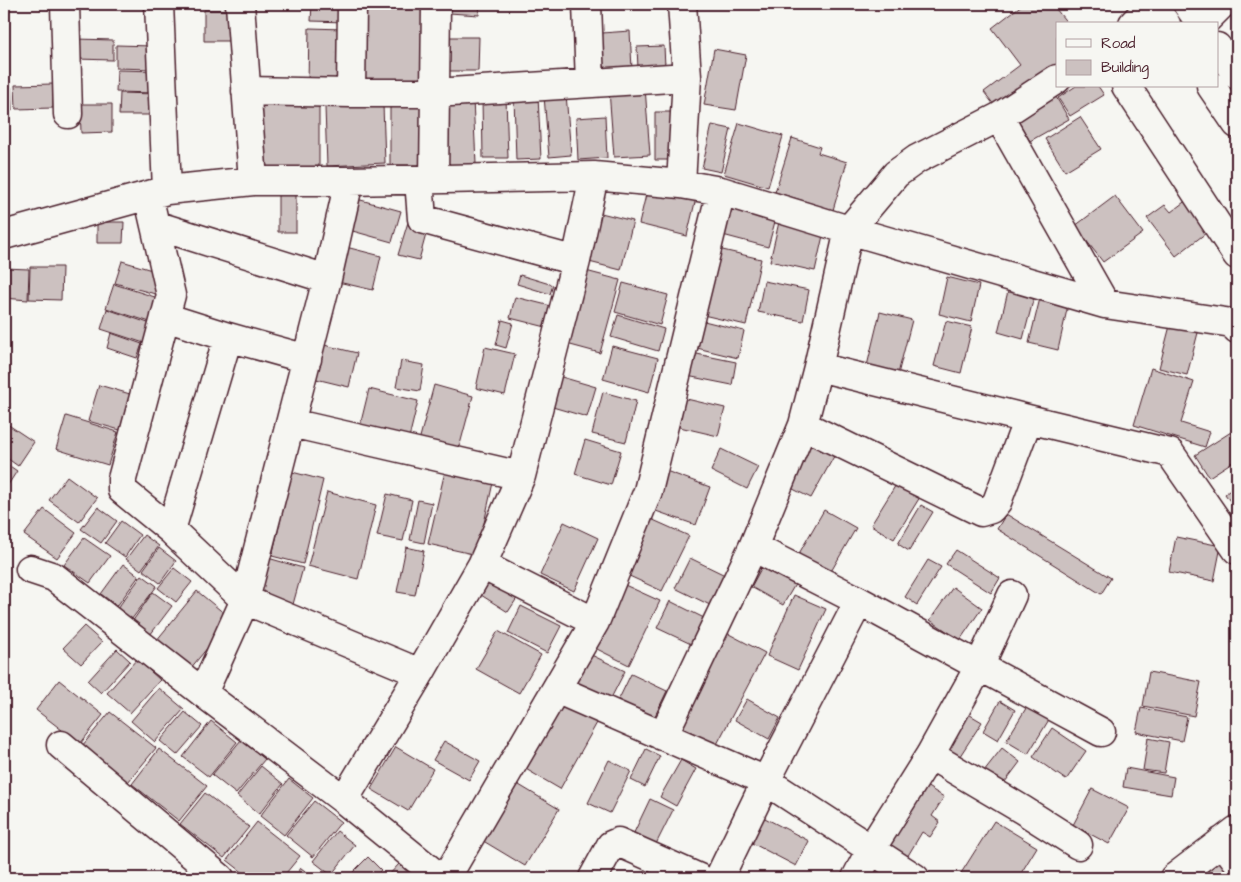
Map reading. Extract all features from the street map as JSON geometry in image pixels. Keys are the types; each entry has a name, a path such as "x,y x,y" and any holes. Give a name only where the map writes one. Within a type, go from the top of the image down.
{"street":[{"path":"65,4 68,114"},
{"path":"159,4 158,192 155,225 170,295 122,479 122,490 171,530 245,600 420,673"},
{"path":"240,4 253,181"},
{"path":"351,93 352,4"},
{"path":"436,4 435,93 422,219 576,261"},
{"path":"587,4 590,83"},
{"path":"681,184 687,77 682,4"},
{"path":"1135,22 1152,4 1165,22"},
{"path":"1187,4 1200,22"},
{"path":"1203,22 1222,4"},
{"path":"1218,48 1237,74"},
{"path":"246,92 435,93 687,77"},
{"path":"662,736 752,547 802,425 818,366 849,230 896,174 917,159 999,117 1056,80"},
{"path":"1127,88 1237,255"},
{"path":"1212,88 1237,124"},
{"path":"999,117 1105,304"},
{"path":"4,234 158,192 253,181 594,176 681,184 721,191 1105,304 1236,324"},
{"path":"344,800 482,565 521,476 576,261 594,176"},
{"path":"203,693 245,600 327,279 349,181"},
{"path":"446,878 594,622 648,491 721,191"},
{"path":"155,225 327,279"},
{"path":"165,317 307,359"},
{"path":"171,530 228,337"},
{"path":"818,366 1170,453 1237,550"},
{"path":"802,425 981,512 991,509 996,502 1028,419"},
{"path":"291,422 521,476"},
{"path":"752,547 859,601 1101,732"},
{"path":"482,565 594,622"},
{"path":"30,569 54,577 344,800 440,878"},
{"path":"856,878 871,849 930,755 979,667 1012,595"},
{"path":"719,878 766,781 859,601"},
{"path":"556,688 766,781 915,878"},
{"path":"62,745 220,878"},
{"path":"930,755 1078,845"},
{"path":"593,878 611,845 618,842 700,878"},
{"path":"1174,878 1232,844"}],"building":[{"path":"197,4 234,4 234,6 197,6"},
{"path":"312,4 347,4 346,22 311,21"},
{"path":"362,4 423,4 423,82 362,82"},
{"path":"450,4 480,4 479,15 449,13"},
{"path":"1023,4 1052,4 1066,22 1056,22 1056,65 998,110 984,92 1020,65 992,28"},
{"path":"204,10 237,10 237,41 204,41"},
{"path":"309,28 344,29 343,83 308,83"},
{"path":"630,31 632,69 604,70 602,33"},
{"path":"448,37 479,37 478,71 447,71"},
{"path":"76,39 113,40 113,60 76,59"},
{"path":"116,45 152,46 152,69 116,68"},
{"path":"664,46 665,67 638,68 637,47"},
{"path":"714,49 746,55 736,110 704,105"},
{"path":"117,70 157,71 156,93 116,92"},
{"path":"53,84 53,108 16,109 15,85"},
{"path":"4,87 11,87 12,111 4,111"},
{"path":"645,87 650,155 614,157 609,90"},
{"path":"1073,88 1099,88 1104,95 1070,116 1058,98"},
{"path":"120,93 156,94 156,115 119,115"},
{"path":"566,94 571,155 549,157 544,96"},
{"path":"538,96 541,159 516,160 514,97"},
{"path":"1056,97 1069,119 1030,141 1017,119"},
{"path":"262,98 319,98 319,167 262,167"},
{"path":"482,98 506,98 508,158 483,158"},
{"path":"473,99 476,164 448,166 445,100"},
{"path":"80,104 112,104 112,132 81,133"},
{"path":"390,104 424,105 424,165 390,165"},
{"path":"383,105 385,163 327,166 325,107"},
{"path":"655,112 671,112 671,160 655,160"},
{"path":"605,116 607,158 578,160 576,118"},
{"path":"1080,117 1101,149 1065,171 1045,139"},
{"path":"739,123 783,136 768,187 724,174"},
{"path":"712,125 731,129 721,172 702,168"},
{"path":"792,138 820,147 818,153 847,162 833,210 775,192"},
{"path":"648,186 696,198 687,236 639,224"},
{"path":"278,189 296,189 296,232 278,232"},
{"path":"1115,196 1143,233 1103,262 1075,226"},
{"path":"357,199 401,211 392,242 349,230"},
{"path":"1188,199 1210,230 1176,256 1147,218 1165,205 1171,212"},
{"path":"727,205 776,218 768,247 719,234"},
{"path":"597,212 633,221 621,270 585,261"},
{"path":"97,222 124,222 123,243 97,243"},
{"path":"408,222 428,227 419,260 398,255"},
{"path":"779,222 824,231 815,271 770,261"},
{"path":"346,247 381,256 373,290 338,282"},
{"path":"714,248 761,259 746,325 699,314"},
{"path":"122,261 165,274 159,295 115,283"},
{"path":"30,267 62,267 61,300 29,299"},
{"path":"4,268 29,269 28,300 4,298"},
{"path":"582,270 620,280 600,353 563,343"},
{"path":"520,275 553,285 550,294 517,284"},
{"path":"947,277 979,285 971,322 939,314"},
{"path":"764,281 809,290 803,321 758,312"},
{"path":"623,283 668,295 660,325 615,312"},
{"path":"114,284 158,298 150,322 106,308"},
{"path":"1009,287 1035,293 1023,339 998,332"},
{"path":"1042,290 1070,296 1058,350 1029,343"},
{"path":"515,297 551,306 546,327 510,318"},
{"path":"107,309 151,324 144,343 101,329"},
{"path":"880,312 912,320 898,374 867,366"},
{"path":"618,315 664,329 658,351 611,337"},
{"path":"1172,318 1200,325 1187,375 1159,368"},
{"path":"502,320 513,323 506,348 496,345"},
{"path":"704,321 744,331 738,358 697,348"},
{"path":"946,321 972,327 961,373 934,366"},
{"path":"111,333 142,344 137,358 107,348"},
{"path":"320,344 357,353 349,387 312,378"},
{"path":"612,346 658,358 649,392 603,379"},
{"path":"485,347 515,354 505,395 476,388"},
{"path":"692,353 736,362 732,385 687,376"},
{"path":"401,361 424,365 420,391 396,387"},
{"path":"1151,368 1194,382 1181,423 1210,432 1205,447 1134,425"},
{"path":"558,376 596,387 587,417 549,406"},
{"path":"99,385 130,394 120,430 88,421"},
{"path":"434,385 473,396 458,452 419,441"},
{"path":"369,389 418,401 408,442 359,430"},
{"path":"603,392 636,401 626,442 592,434"},
{"path":"678,397 725,408 718,436 671,425"},
{"path":"66,416 118,432 108,465 56,449"},
{"path":"7,424 34,442 18,466 4,456 4,430"},
{"path":"1231,432 1237,442 1237,459 1209,477 1195,455"},
{"path":"812,435 838,449 811,498 785,485"},
{"path":"585,440 621,451 611,485 575,474"},
{"path":"721,449 758,467 747,489 711,471"},
{"path":"4,462 17,471 6,488 4,487"},
{"path":"446,467 494,478 477,555 428,544"},
{"path":"666,471 710,487 696,525 653,510"},
{"path":"292,472 323,480 303,564 272,556"},
{"path":"67,476 97,498 79,522 49,500"},
{"path":"897,483 920,497 894,539 871,525"},
{"path":"1237,485 1237,511 1225,494"},
{"path":"327,492 376,505 358,579 308,566"},
{"path":"387,494 412,500 403,541 377,536"},
{"path":"418,500 432,503 424,543 410,540"},
{"path":"921,505 933,512 909,551 898,544"},
{"path":"98,507 117,521 101,543 81,529"},
{"path":"44,509 76,533 57,558 24,535"},
{"path":"824,510 856,528 829,575 797,557"},
{"path":"1006,514 1111,578 1101,594 997,529"},
{"path":"651,519 689,536 662,591 625,574"},
{"path":"121,521 140,535 125,557 105,543"},
{"path":"564,522 598,538 574,591 540,575"},
{"path":"144,535 159,546 141,570 126,559"},
{"path":"1176,537 1221,546 1214,581 1169,572"},
{"path":"84,538 110,556 90,583 64,565"},
{"path":"406,547 424,551 415,595 397,592"},
{"path":"159,548 176,561 160,583 143,570"},
{"path":"956,550 1000,578 991,593 946,564"},
{"path":"268,558 303,568 292,608 257,598"},
{"path":"690,558 727,576 712,606 675,588"},
{"path":"928,560 941,567 917,605 905,597"},
{"path":"764,563 797,581 783,605 751,587"},
{"path":"123,564 139,576 117,606 101,594"},
{"path":"174,568 192,582 176,602 158,588"},
{"path":"485,569 521,592 508,612 473,590"},
{"path":"142,575 157,586 131,620 117,609"},
{"path":"616,581 660,601 629,665 585,643"},
{"path":"953,587 982,608 960,640 930,620"},
{"path":"197,591 231,619 190,669 156,641"},
{"path":"153,592 172,606 150,635 132,622"},
{"path":"794,595 826,609 798,670 767,656"},
{"path":"670,601 704,618 691,644 657,628"},
{"path":"521,606 561,626 547,653 508,633"},
{"path":"84,626 102,642 81,664 63,648"},
{"path":"498,631 541,655 519,693 476,669"},
{"path":"727,633 765,653 715,748 677,729"},
{"path":"117,649 130,661 101,693 88,681"},
{"path":"585,652 625,671 610,700 571,680"},
{"path":"137,659 160,680 130,713 107,693"},
{"path":"1149,672 1201,682 1194,716 1143,706"},
{"path":"631,674 667,691 654,718 618,701"},
{"path":"59,680 103,715 80,744 36,710"},
{"path":"159,688 184,709 155,742 131,721"},
{"path":"747,699 780,718 769,739 735,720"},
{"path":"562,701 598,721 560,789 524,768"},
{"path":"1000,701 1015,710 998,740 983,731"},
{"path":"1028,705 1050,718 1028,754 1006,741"},
{"path":"1141,708 1187,717 1182,741 1136,732"},
{"path":"960,709 982,722 956,762 934,749"},
{"path":"110,712 156,748 128,782 82,746"},
{"path":"185,712 202,726 177,755 160,741"},
{"path":"211,721 237,742 209,777 183,757"},
{"path":"1052,728 1086,751 1066,780 1033,757"},
{"path":"1148,738 1169,742 1164,773 1143,770"},
{"path":"241,740 265,759 236,794 212,775"},
{"path":"444,741 480,761 469,780 433,760"},
{"path":"396,747 433,769 408,811 371,789"},
{"path":"1002,748 1020,762 999,790 980,776"},
{"path":"159,749 207,786 179,821 132,784"},
{"path":"646,749 660,756 645,787 631,780"},
{"path":"609,760 631,771 610,813 588,803"},
{"path":"681,760 696,769 676,806 660,797"},
{"path":"261,766 283,784 259,814 237,796"},
{"path":"1126,768 1174,777 1171,795 1123,787"},
{"path":"289,779 313,798 284,835 260,816"},
{"path":"916,780 944,797 932,816 940,822 930,837 922,832 903,864 875,847"},
{"path":"514,782 559,809 525,866 480,839"},
{"path":"1092,789 1129,808 1109,844 1073,825"},
{"path":"205,793 249,827 224,858 180,824"},
{"path":"650,799 673,810 653,850 631,839"},
{"path":"314,801 341,822 313,857 286,835"},
{"path":"761,816 809,841 796,866 748,841"},
{"path":"994,821 1037,847 1018,878 958,878"},
{"path":"257,822 300,856 282,878 250,878 227,860"},
{"path":"337,831 355,845 331,875 313,861"},
{"path":"368,857 381,870 373,878 347,878"},
{"path":"1219,859 1231,878 1189,878"},
{"path":"399,864 414,878 386,878"},
{"path":"657,865 681,878 650,878"},
{"path":"301,868 315,878 294,878"}]}
